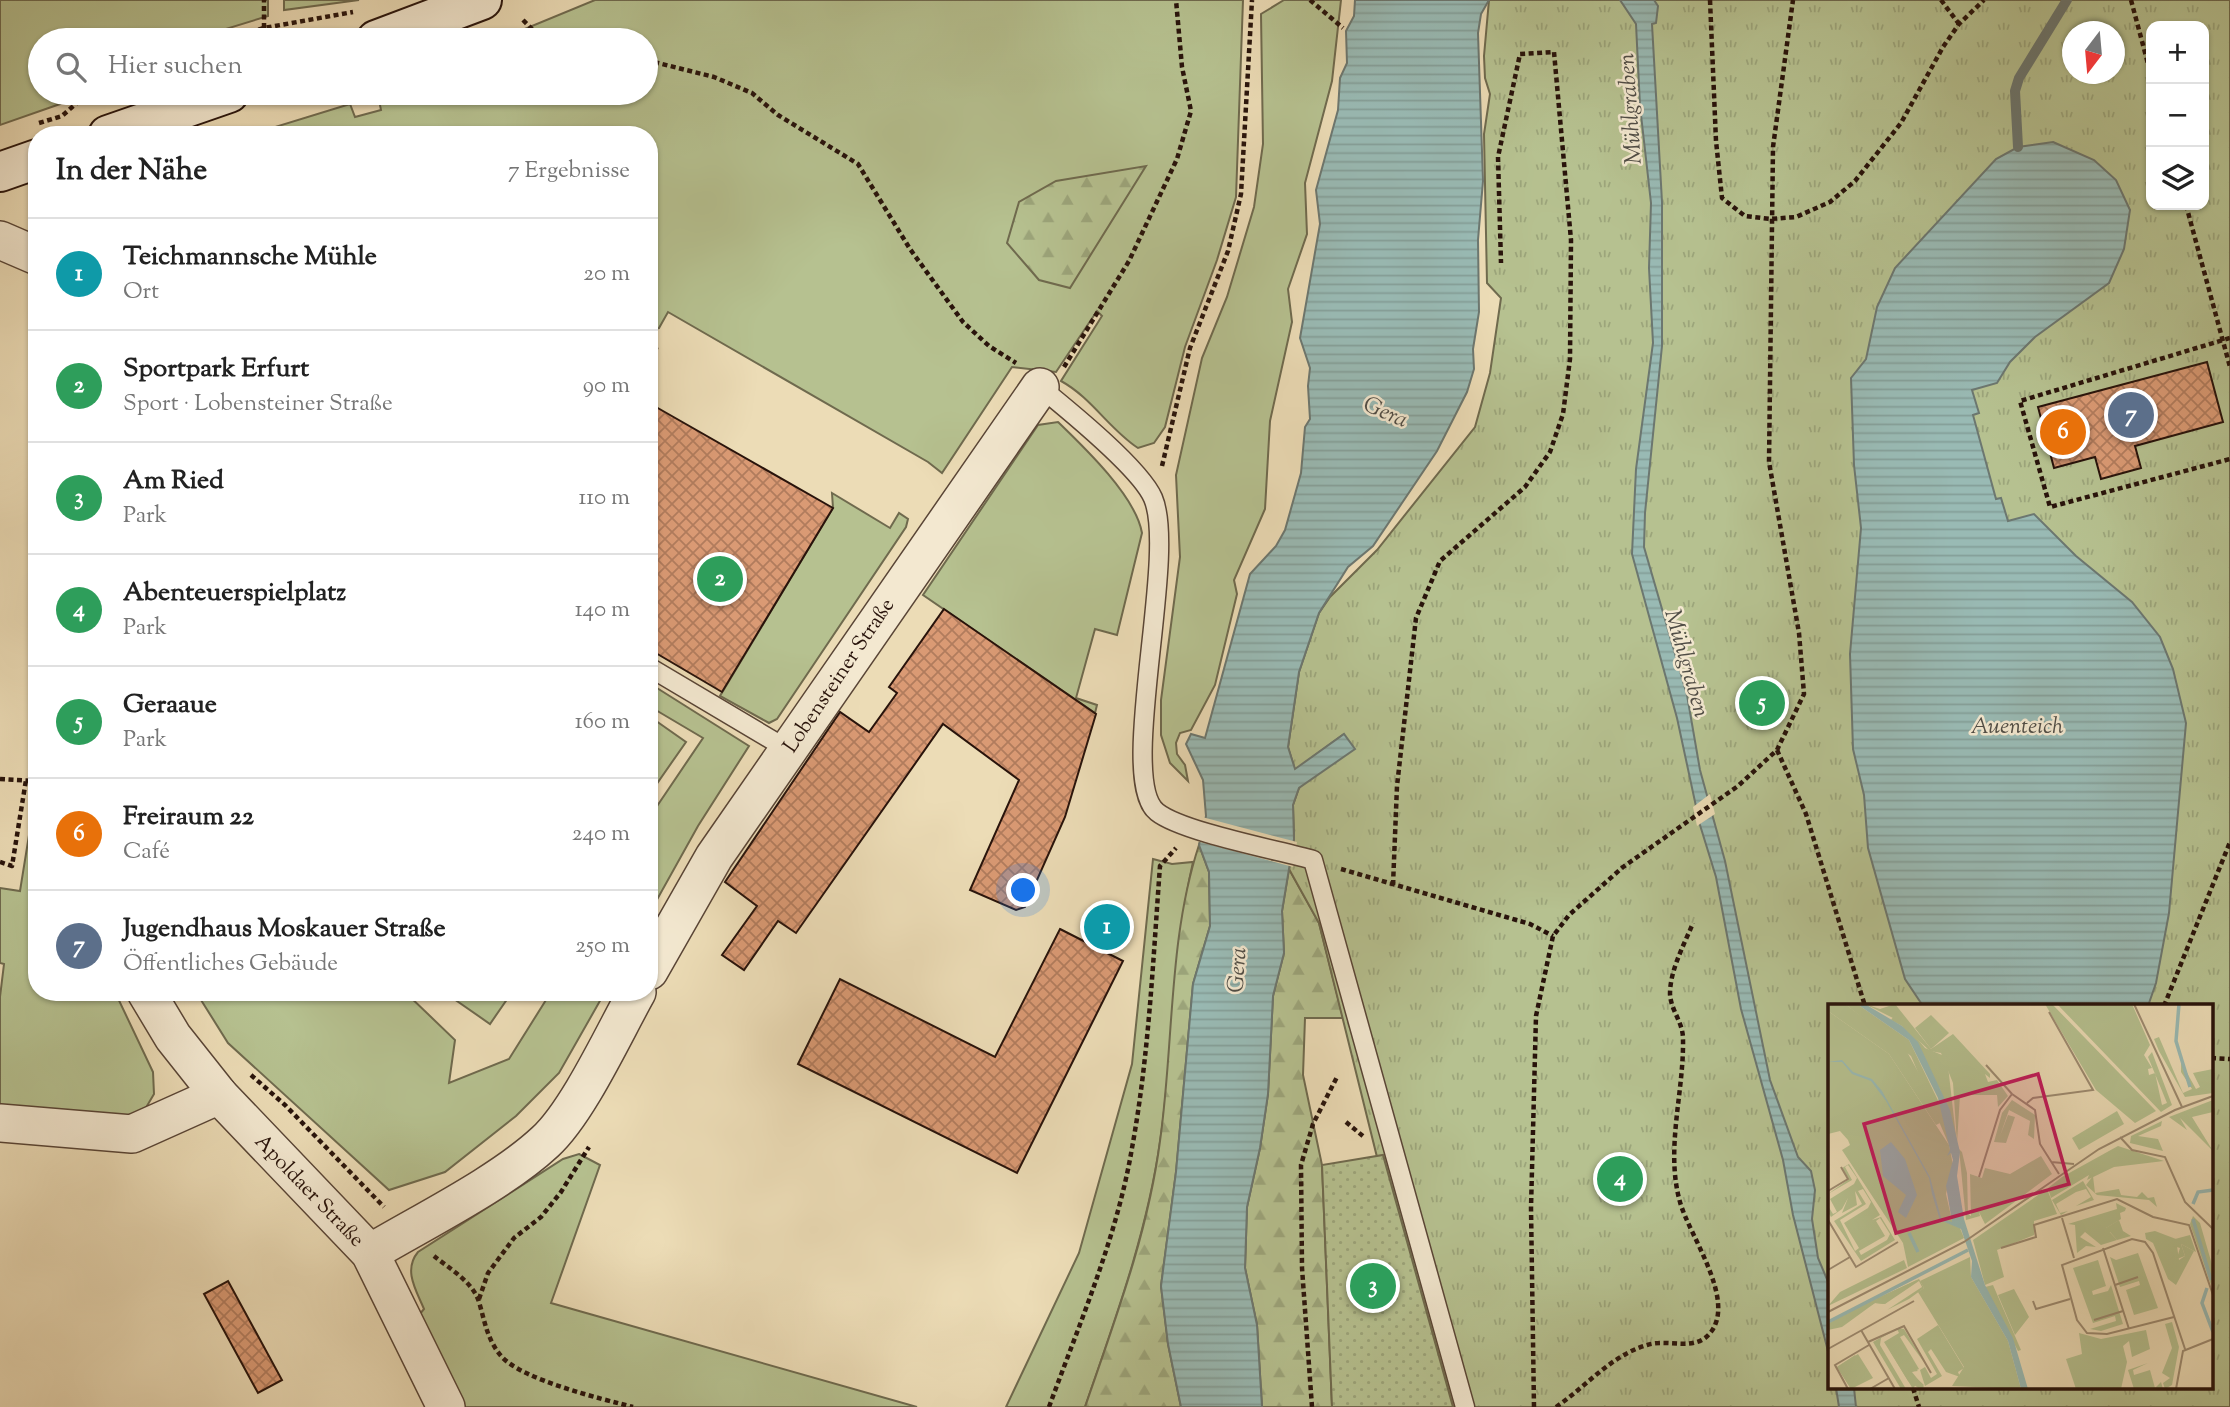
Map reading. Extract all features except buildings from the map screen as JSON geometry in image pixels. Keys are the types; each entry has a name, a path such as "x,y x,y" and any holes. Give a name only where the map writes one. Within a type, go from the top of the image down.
{"main road":[{"path":"367,26 482,0"},
{"path":"134,126 194,105"},
{"path":"0,172 28,149"}],"street":[{"path":"0,240 28,252"},
{"name":"Lobensteiner Straße","path":"658,955 714,857 1033,378"},
{"name":"Apoldaer Straße","path":"151,1001 173,1037 219,1095 370,1253 446,1407"},
{"path":"370,1253 514,1166 547,1141 568,1114 632,1001"},
{"path":"0,1123 132,1134 219,1095"}],"lane":[{"path":"1033,378 1115,454 1153,497 1159,562 1144,693 1147,796 1156,812 1193,828 1307,858 1465,1407"},
{"path":"658,672 788,749"}],"path":[{"path":"264,0 264,28 367,26"},
{"path":"658,63 714,77 752,93 787,122 858,164 918,260 963,322 989,346 1033,378 1058,378 1129,261 1177,159 1191,111 1182,67 1176,0"},
{"path":"1153,497 1189,348 1228,251 1241,194 1252,0"},
{"path":"1310,0 1343,28"},
{"path":"1710,0 1716,141 1722,198 1745,216 1770,219 1796,217 1830,202 1854,181 1901,123 1959,24 1984,0"},
{"path":"1534,1407 1531,1209 1536,1016 1553,936 1569,915 1623,867 1738,786 1777,750 1804,694 1799,632 1769,461 1770,219 1778,92 1793,0"},
{"path":"1941,0 1959,24"},
{"path":"2131,0 2146,56"},
{"path":"523,20 530,28"},
{"path":"1394,885 1397,786 1416,618 1440,561 1525,487 1550,452 1563,414 1570,359 1571,240 1554,52 1520,54 1499,157 1502,263"},
{"path":"52,126 74,105"},
{"path":"2187,210 2230,367"},
{"path":"2230,338 2020,401 2050,507 2230,459"},
{"path":"1777,750 1806,814 1865,1004"},
{"path":"0,779 26,780 12,866 0,862"},
{"path":"2165,1004 2230,842"},
{"path":"1307,858 1531,924 1553,936"},
{"path":"1049,1407 1105,1256 1132,1149 1146,1042 1160,866"},
{"path":"1556,1407 1578,1392 1601,1369 1626,1354 1661,1341 1683,1345 1701,1341 1712,1331 1718,1317 1717,1297 1710,1272 1680,1204 1676,1181 1674,1142 1683,1029 1673,1010 1670,992 1675,968 1693,923"},
{"path":"2212,1058 2230,1059"},
{"path":"242,1067 285,1105 373,1192 391,1216"},
{"path":"1312,1407 1302,1268 1301,1165 1313,1124 1338,1074"},
{"path":"1346,1122 1364,1136 1367,1147"},
{"path":"479,1300 488,1273 514,1238 541,1217 561,1192 593,1141"},
{"path":"429,1252 467,1282 479,1300 483,1325 503,1358 536,1377 633,1407"},
{"path":"1914,1390 1919,1407"}],"green space":[{"path":"0,0 268,0 268,16 229,28 28,28 28,105 57,105 0,125"},
{"path":"284,0 359,0 284,10"},
{"path":"595,0 1243,0 1236,197 1217,260 1185,347 1165,427 1154,443 1138,448 1082,396 1061,381 1102,316 1097,311 1056,372 1012,367 942,473 928,462 668,312 658,328 658,126 278,126 347,105 350,105 355,117 381,110 380,105 658,105 658,28 527,28"},
{"path":"1284,0 1341,0 1332,81 1305,183 1307,234 1288,289 1292,322 1270,421 1265,509 1234,580 1237,594 1215,685 1191,730 1180,733 1176,743 1177,754 1185,765 1188,781 1170,763 1161,735 1161,700 1180,557 1176,475 1202,358 1227,297 1254,207 1263,144 1261,14"},
{"path":"1489,0 2230,0 2230,1407 1453,1407 1383,1156 1377,1157 1319,923 1289,869 1294,839 1293,805 1299,788 1344,734 1295,770 1288,747 1299,672 1319,613 1330,597 1377,550 1475,427 1490,373 1501,298 1487,283 1484,134 1490,94 1485,78 1484,56"},
{"path":"1146,166 1070,288 1039,280 1007,243 1019,202 1056,181"},
{"path":"1058,422 1120,489 1138,519 1142,533 1117,635 1095,629 1076,698 1097,705 1095,713 923,595 1038,425"},
{"path":"832,493 890,528 899,513 908,519 906,527 777,719 769,723 720,696 833,508"},
{"path":"658,689 749,746 698,826 658,898 658,805 703,738 658,711"},
{"path":"658,722 686,742 658,782"},
{"path":"28,841 28,1001 119,1001 153,1072 154,1094 144,1111 116,1120 0,1112 0,997 4,964 0,963 0,888 20,891"},
{"path":"1199,845 1209,872 1210,926 1193,984 1176,1172 1161,1286 1168,1344 1181,1407 1085,1407 1139,1243 1155,1175 1177,954 1189,881"},
{"path":"1153,859 1172,864 1193,862 1181,931 1165,1107 1147,1210 1085,1407 1006,1407 1079,1253 1132,1064"},
{"path":"1289,869 1319,923 1343,1018 1305,1018 1303,1075 1322,1165 1332,1407 1262,1407 1257,1325 1245,1268 1247,1207 1268,1094 1273,996 1284,953 1282,911"},
{"path":"202,1001 414,1001 455,1040 449,1083 509,1059 545,1001 600,1001 559,1073 516,1116 445,1172 389,1190 228,1043"},
{"path":"457,1001 506,1001 490,1024"},
{"path":"579,1154 600,1165 551,1303 917,1407 465,1407 419,1315 424,1309 412,1280 411,1266 414,1259 418,1252 563,1159"},
{"path":"1383,1155 1453,1407 1332,1407 1322,1165"}],"water":[{"name":"Gera","path":"1355,0 1489,0 1481,14 1478,33 1483,181 1478,240 1479,312 1473,349 1474,369 1467,392 1437,451 1373,546 1348,567 1319,613 1299,672 1288,747 1295,769 1344,734 1355,749 1299,788 1293,805 1294,839 1282,911 1284,953 1273,996 1268,1094 1247,1207 1245,1268 1257,1325 1262,1407 1181,1407 1168,1344 1161,1286 1176,1172 1193,984 1210,926 1209,872 1199,845 1206,816 1203,780 1186,744 1191,734 1205,738 1250,574 1276,546 1285,530 1301,473 1305,427 1310,419 1310,368 1300,338 1320,224 1316,190 1338,110 1340,78 1347,63 1346,31 1354,16"},
{"path":"1620,0 1654,0 1658,6 1656,23 1652,24 1662,202 1662,346 1644,547 1687,695 1700,770 1725,861 1770,1080 1798,1157 1811,1171 1815,1190 1812,1219 1818,1258 1828,1282 1828,1351 1793,1215 1783,1160 1741,1009 1716,877 1700,825 1677,718 1632,554 1636,469 1653,343 1649,268 1651,203 1640,106 1636,24"},
{"name":"Auenteich","path":"2053,142 2094,160 2116,180 2130,210 2124,249 2109,283 2035,337 2010,362 1997,383 1972,390 1979,413 1973,415 1996,499 2001,498 2008,521 2034,514 2076,556 2132,602 2160,637 2173,669 2186,723 2169,913 2156,983 2149,1004 1922,1004 1905,979 1868,848 1864,795 1853,749 1850,654 1861,528 1854,465 1851,378 1866,359 1877,307 1895,268 1996,159 2018,147"},
{"path":"1836,1390 1854,1390 1856,1407 1839,1407"}],"pier":[{"path":"1710,794 1715,814 1697,826 1693,807"},
{"path":"1202,817 1297,842 1293,867 1196,841"}],"waterway":[{"path":"2018,147 2015,91 2019,78 2067,0"}],"place":[{"name":"Jugendhaus Moskauer Straße","path":"2131,415"},
{"name":"Freiraum 22","path":"2063,432"},
{"name":"Sportpark Erfurt","path":"720,579"},
{"name":"Geraaue","path":"1762,703"},
{"name":"Teichmannsche Mühle","path":"1107,927"},
{"name":"Abenteuerspielplatz","path":"1620,1179"},
{"name":"Am Ried","path":"1373,1286"}],"water label":[{"name":"Mühlgraben","path":"1629,109"},
{"name":"Mühlgraben","path":"1688,663"}]}
